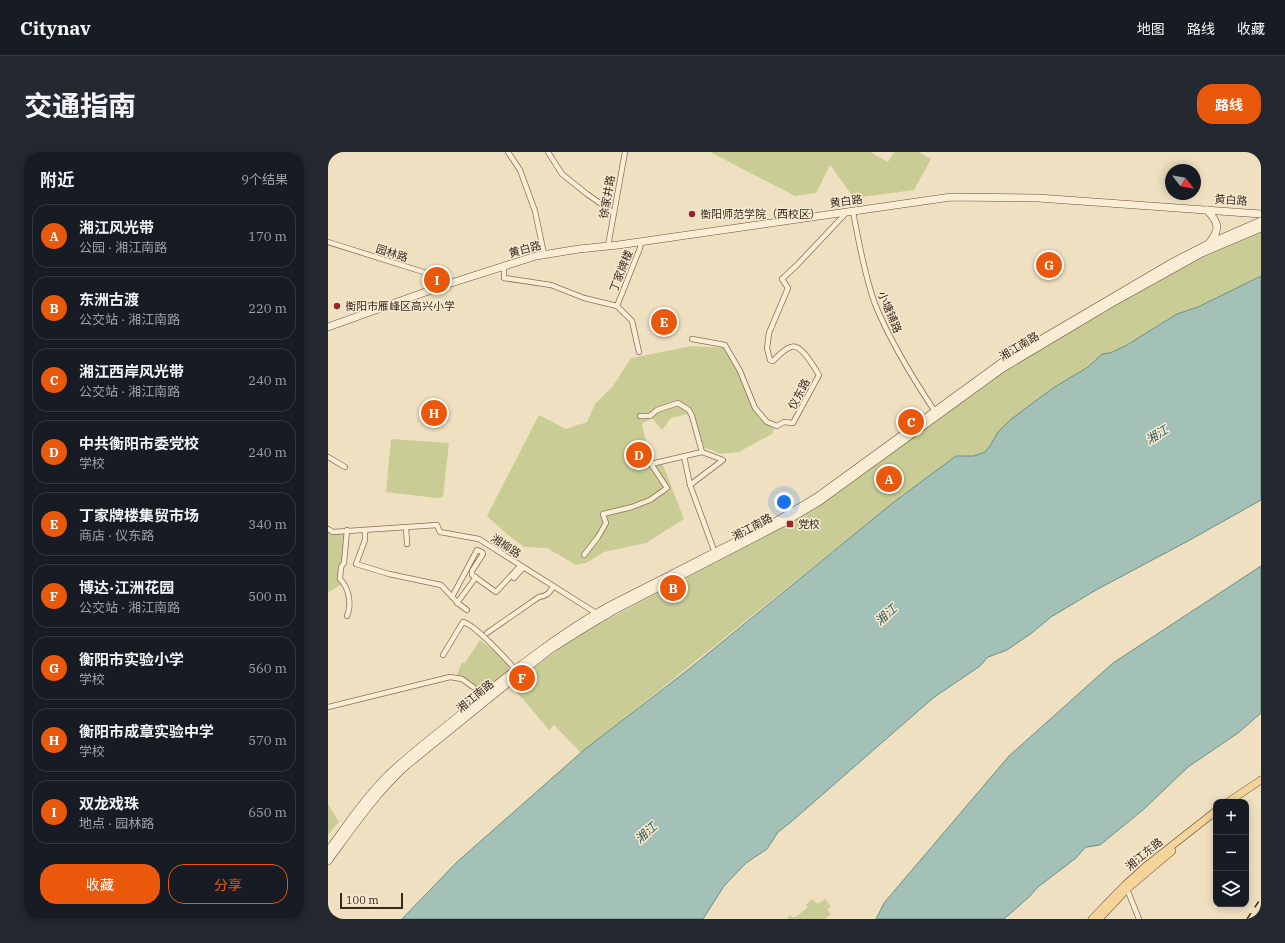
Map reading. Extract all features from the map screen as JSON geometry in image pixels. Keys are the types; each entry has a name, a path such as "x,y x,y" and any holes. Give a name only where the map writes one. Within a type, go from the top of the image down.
{"main road":[{"name":"黄白路","path":"328,327 450,284 544,254 641,242 951,197 1038,198 1261,214"},
{"path":"1207,210 1215,218 1217,225 1216,235 1208,244"},
{"name":"湘江南路","path":"328,851 359,809 388,776 515,669 549,643 596,613 780,519 817,497 934,410 1001,363 1173,262 1208,244 1261,221"},
{"name":"湘江南路","path":"328,860 363,812 392,779 407,765 551,649 613,611 776,527 820,501 1003,368 1112,303 1202,253 1261,228"},
{"path":"1232,799 1261,780"},
{"path":"1240,799 1261,785"},
{"name":"湘江东路","path":"1092,919 1124,885 1213,813"},
{"name":"湘江东路","path":"1099,919 1127,889 1149,869 1213,819"}],"street":[{"path":"508,152 520,170 535,211 544,254"},
{"path":"548,152 562,174 614,213"},
{"name":"徐家井路","path":"608,246 625,152"},
{"name":"仪东路","path":"692,339 725,345 740,371 755,408 767,422 777,426 784,422 793,423 819,375 802,350 797,346 788,348 773,361 770,360 767,348 770,332 788,288 782,279 849,212"},
{"name":"小塘铺路","path":"849,212 875,302 888,332 921,391 934,410"},
{"name":"园林路","path":"328,242 433,275 450,284"},
{"name":"丁家牌楼","path":"617,306 641,242"},
{"path":"504,266 504,278 551,285 584,298 617,306 632,321 639,352"},
{"path":"640,416 650,416 657,410 678,403 689,410 692,416 702,452"},
{"path":"584,555 598,537 606,523 604,514 632,507 650,500 667,488 651,464 702,452 723,460 690,484"},
{"path":"684,456 690,484 715,553"},
{"path":"328,457 345,467"},
{"name":"湘柳路","path":"328,529 333,532 437,525 440,532 479,539 596,613"},
{"path":"406,527 407,544"},
{"path":"347,530 346,551 344,563 341,567 340,579 345,584 349,600 349,610 347,616"},
{"path":"365,530 365,540 356,564 389,574 441,585 457,603 467,610"},
{"path":"452,597 478,550 483,553 472,571 472,575 496,592 522,567"},
{"path":"457,603 476,577"},
{"path":"487,633 539,597 545,596 554,587"},
{"path":"443,655 463,622 467,623 478,632 515,669"},
{"path":"328,707 450,678 462,679 473,687"},
{"path":"1127,889 1139,919"}],"green space":[{"path":"712,152 870,152 888,162 894,152 918,152 931,159 914,190 854,198 830,165 816,193 795,196"},
{"path":"1261,231 1261,276 1198,307 1177,314 1127,345 1110,353 1102,354 1088,367 1053,388 1010,420 998,432 985,452 974,456 956,456 894,502 581,753 554,725 549,730 511,685 578,635 794,521 1003,372 1147,287 1222,247"},
{"path":"692,346 725,348 739,372 755,410 766,423 774,429 772,434 739,452 720,454 704,447 693,413 671,418 662,430 652,418 642,424 651,463 661,460 684,519 646,543 604,552 586,563 576,565 547,548 524,547 487,516 539,415 566,429 587,422 595,404 613,386 631,358"},
{"path":"391,439 449,443 443,497 436,498 386,492"},
{"path":"328,532 331,534 345,534 342,562 339,566 338,580 342,584 329,592 328,591"},
{"path":"480,640 497,653 509,667 508,671 488,687 480,690 457,675 462,662 465,663"},
{"path":"328,804 339,822 328,835"},
{"path":"812,899 818,904 825,899 831,907 827,909 831,914 825,919 788,919 787,917 791,915 792,917 797,916 808,907 806,905"}],"water":[{"name":"湘江","path":"1261,276 1261,500 1096,590 1051,617 1033,632 1007,650 988,657 980,666 933,698 778,832 767,849 746,863 724,886 703,919 402,919 457,862 584,750 689,669 894,502 956,456 974,456 985,452 998,432 1010,420 1053,388 1088,367 1102,354 1110,353 1127,345 1177,314 1198,307"},
{"path":"1261,566 1261,713 1238,733 1188,767 1144,809 1100,845 1086,847 1076,858 1038,887 1004,919 876,919 884,903 1009,756 1113,663"}],"railway":[{"path":"1247,919 1261,898"}],"place":[{"name":"衡阳师范学院（西校区）","path":"692,214"},
{"name":"衡阳市实验小学","path":"1049,265"},
{"name":"双龙戏珠","path":"437,280"},
{"name":"衡阳市雁峰区高兴小学","path":"337,306"},
{"name":"丁家牌楼集贸市场","path":"664,322"},
{"name":"衡阳市成章实验中学","path":"434,413"},
{"name":"湘江西岸风光带","path":"911,422"},
{"name":"中共衡阳市委党校","path":"639,455"},
{"name":"湘江风光带","path":"889,479"},
{"name":"党校","path":"790,524"},
{"name":"东洲古渡","path":"673,588"},
{"name":"博达·江洲花园","path":"522,678"}]}
